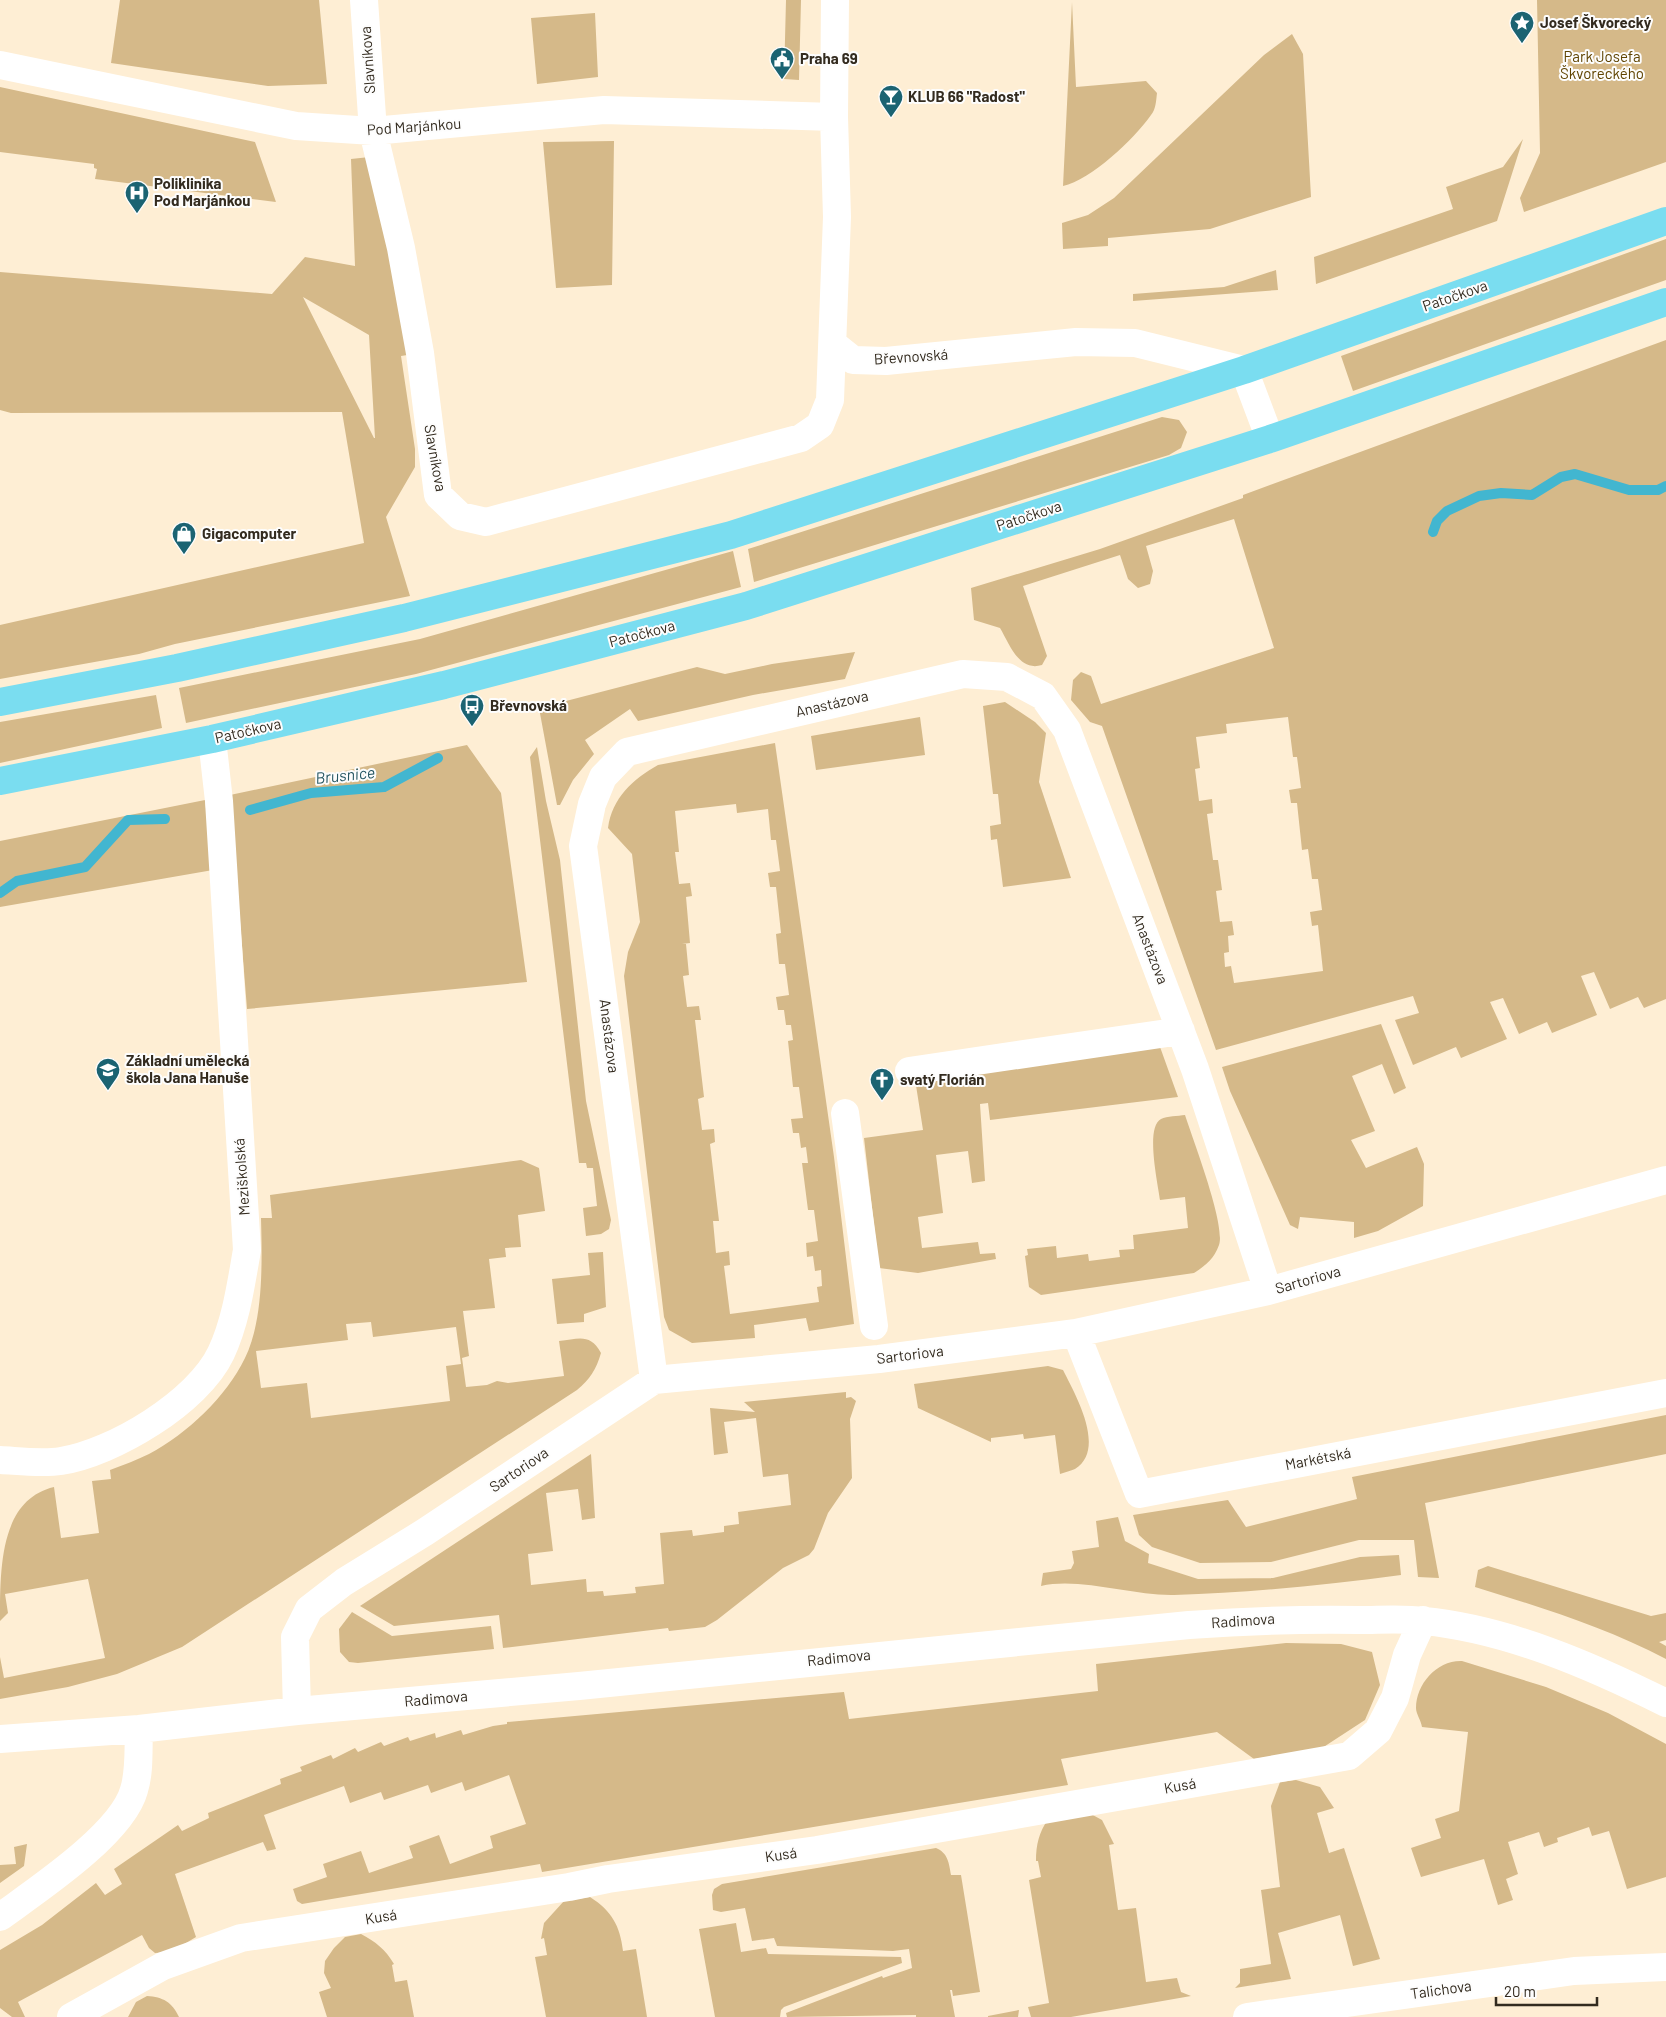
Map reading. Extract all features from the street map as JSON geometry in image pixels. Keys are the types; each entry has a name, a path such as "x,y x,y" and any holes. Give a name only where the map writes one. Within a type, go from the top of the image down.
{"main road":[{"name":"Patočkova","path":"0,702 177,668 404,618 732,535 1244,370 1666,221"},
{"name":"Patočkova","path":"0,781 212,740 444,685 746,606 1270,439 1666,302"}],"street":[{"name":"Slavníkova","path":"364,0 373,132 401,248 420,353 438,495 460,516 486,522 801,438 820,425 830,400 833,344"},
{"path":"833,344 837,217 834,117 835,0"},
{"name":"Pod Marjánkou","path":"0,65 296,126 373,132 604,110 834,117"},
{"name":"Břevnovská","path":"833,344 853,360 886,361 1076,342 1135,343 1244,370"},
{"path":"1244,370 1270,439"},
{"name":"Anastázova","path":"654,1380 582,846 592,804 602,777 627,752 963,674 1007,677 1043,696 1067,730 1180,1031 1268,1291"},
{"name":"Meziškolská","path":"1,1467 60,1461 99,1451 125,1439 189,1397 220,1354 238,1302 247,1250 219,801 212,740"},
{"path":"908,1071 1180,1031"},
{"path":"845,1113 874,1326"},
{"name":"Sartoriova","path":"297,1711 295,1637 309,1608 344,1582 425,1532 654,1380 879,1359 1076,1333 1268,1291 1666,1180"},
{"name":"Markétská","path":"1076,1333 1139,1494 1666,1393"},
{"name":"Radimova","path":"0,1739 139,1729 297,1711 579,1686 1189,1625 1277,1619 1423,1620 1476,1630 1540,1649 1608,1674 1666,1703"},
{"name":"Kusá","path":"71,2017 163,1966 241,1938 569,1888 608,1879 817,1850 1349,1756 1378,1731 1395,1698 1407,1655 1423,1620"},
{"path":"0,1917 71,1865 119,1818 134,1791 138,1762 139,1729"},
{"name":"Talichova","path":"1247,2017 1574,1971 1666,1967"}],"green space":[{"path":"120,0 319,0 327,84 268,86 111,63"},
{"path":"786,0 801,0 799,80 784,79"},
{"name":"Park Josefa Škvoreckého","path":"1537,0 1666,0 1666,162 1524,212 1520,198 1540,153"},
{"path":"1072,2 1076,87 1146,81 1157,93 1153,113 1123,146 1086,176 1063,186"},
{"path":"595,13 598,77 537,84 531,18"},
{"path":"1292,34 1303,54 1311,197 1210,229 1108,238 1108,246 1063,249 1062,223 1088,215 1114,198 1264,55"},
{"path":"0,87 255,142 276,202 95,179 97,169 94,168 94,164 0,152"},
{"path":"1523,139 1497,221 1316,284 1314,257 1453,209 1446,187 1503,167"},
{"path":"614,141 612,285 556,288 543,142"},
{"path":"379,156 420,353 401,356 415,449 415,467 386,517 410,596 175,644 139,654 0,679 0,625 364,543 342,412 11,413 0,410 0,272 272,294 305,257 355,266 351,159","holes":["303,297 369,335 375,438"]},
{"path":"1666,239 1666,280 1353,391 1341,356"},
{"path":"1276,270 1278,290 1133,301 1133,294 1224,287"},
{"path":"1666,340 1666,999 1644,1008 1638,997 1610,1009 1594,972 1581,976 1597,1015 1552,1033 1547,1022 1519,1034 1503,998 1490,1002 1507,1039 1461,1058 1456,1047 1413,1065 1395,1020 1419,1013 1413,996 1216,1050 1102,726 1090,722 1071,700 1073,680 1081,672 1091,676 1101,704 1274,648 1234,519 1146,546 1153,571 1150,584 1138,588 1128,579 1120,555 1023,586 1047,656 1042,665 1027,665 1016,656 1000,628 974,620 971,588 1100,549 1243,498 1243,495","holes":["1288,717 1293,757 1297,757 1301,788 1289,790 1291,803 1297,803 1302,850 1308,849 1312,879 1318,879 1322,910 1310,912 1312,926 1318,925 1323,971 1234,983 1231,966 1225,967 1224,953 1229,952 1228,936 1234,935 1232,921 1220,922 1216,891 1222,890 1218,860 1213,860 1207,814 1213,813 1212,799 1199,801 1195,769 1200,768 1196,737 1227,733 1226,724"]},
{"path":"1162,417 1179,420 1187,432 1181,448 1169,455 754,582 748,549"},
{"path":"733,551 741,587 416,674 186,723 179,688 420,639"},
{"path":"855,652 845,679 753,695 638,721 630,709 585,740 594,754 573,780 560,805 557,805 539,708 697,667 725,674 772,664"},
{"path":"156,695 162,728 0,763 0,722"},
{"path":"1005,702 1035,722 1046,733 1039,782 1071,878 1003,887 997,839 991,840 990,826 1001,824 998,794 993,794 983,706"},
{"path":"920,717 925,755 816,770 811,736"},
{"path":"775,743 834,1157 854,1324 809,1331 806,1318 754,1325 755,1338 692,1343 669,1330 664,1317 624,976 628,952 640,922 632,854 608,828 614,807 625,790 658,765","holes":["736,804 737,813 768,809 771,840 776,840 780,871 768,873 770,887 776,887 781,933 776,934 779,964 785,964 789,995 776,997 778,1010 784,1010 786,1025 791,1025 793,1040 788,1041 793,1087 799,1087 803,1118 791,1119 793,1133 799,1133 801,1148 806,1147 808,1163 802,1163 808,1210 814,1210 818,1241 806,1243 807,1257 813,1256 815,1271 821,1270 822,1286 817,1287 819,1302 730,1314 724,1266 730,1265 729,1251 716,1253 713,1221 719,1221 710,1144 715,1142 714,1129 702,1130 698,1099 704,1097 695,1020 701,1020 699,1006 687,1007 683,976 689,975 686,944 682,944 690,943 686,897 692,896 690,883 679,884 675,852 679,852 675,811"]},
{"path":"467,745 501,793 527,982 247,1009 230,795"},
{"path":"537,747 546,801 560,860 586,1101 611,1220 609,1229 601,1234 586,1236 583,1208 597,1206 593,1168 587,1168 586,1163 579,1163 530,757"},
{"path":"205,800 213,870 0,907 0,841"},
{"path":"1381,1024 1406,1088 1394,1094 1382,1064 1352,1076 1375,1131 1351,1140 1366,1168 1417,1147 1424,1164 1423,1206 1378,1231 1354,1238 1354,1222 1300,1217 1298,1229 1290,1225 1230,1091 1222,1067"},
{"path":"1155,1033 1178,1097 990,1120 988,1103 980,1104 985,1181 972,1183 968,1151 936,1155 943,1213 918,1217 922,1248 978,1242 980,1254 995,1253 996,1259 918,1273 879,1268 864,1138 923,1130 912,1060"},
{"path":"1185,1115 1208,1182 1218,1220 1219,1245 1209,1262 1194,1273 1041,1295 1029,1287 1025,1256 1028,1255 1027,1249 1056,1246 1057,1258 1088,1254 1089,1261 1120,1257 1119,1250 1134,1249 1133,1235 1188,1228 1185,1197 1160,1200 1153,1144 1156,1124 1161,1119"},
{"path":"521,1160 539,1168 545,1211 518,1215 521,1247 505,1248 506,1257 489,1259 495,1308 463,1311 469,1356 462,1358 466,1387 487,1385 497,1381 508,1383 564,1376 559,1341 583,1339 593,1342 601,1353 595,1369 586,1382 577,1390 182,1647 117,1674 68,1687 0,1699 0,1657 4,1678 105,1658 88,1579 5,1594 8,1613 0,1621 3,1558 13,1521 23,1506 36,1494 54,1487 61,1538 99,1533 92,1481 111,1479 110,1470 149,1454 178,1436 217,1400 245,1358 256,1326 259,1308 262,1252 261,1218 272,1218 270,1195","holes":["371,1322 373,1337 456,1327 461,1364 446,1366 450,1401 311,1418 307,1383 261,1388 256,1351 348,1340 346,1324"]},
{"path":"603,1252 606,1307 584,1314 584,1322 557,1324 552,1279 590,1275 588,1253"},
{"path":"1048,1366 1063,1370 1081,1407 1088,1435 1088,1448 1084,1460 1075,1469 1060,1474 1055,1435 1024,1439 1023,1434 991,1438 991,1442 918,1408 914,1384"},
{"path":"846,1392 846,1398 851,1397 856,1401 850,1419 852,1478 828,1513 814,1549 809,1555 783,1568 717,1620 705,1627 669,1631 668,1628 503,1648 499,1615 394,1626 360,1606 591,1454 595,1518 582,1520 578,1489 546,1493 553,1551 528,1554 531,1585 586,1579 587,1592 603,1591 604,1596 636,1593 635,1587 664,1584 660,1533 692,1530 693,1536 724,1532 724,1526 739,1524 738,1512 791,1505 788,1474 763,1477 756,1418 724,1422 728,1453 714,1455 710,1408 755,1412 744,1402"},
{"path":"1666,1415 1666,1454 1425,1503 1439,1578 1418,1577 1414,1540 1359,1540 1271,1562 1200,1563 1152,1547 1139,1535 1133,1515 1228,1500 1246,1527 1357,1499 1352,1477"},
{"path":"1118,1517 1125,1541 1149,1554 1148,1563 1198,1579 1273,1578 1360,1557 1399,1555 1401,1575 1288,1588 1174,1595 1141,1593 1089,1585 1056,1584 1041,1586 1043,1573 1071,1569 1074,1563 1072,1551 1099,1547 1096,1521"},
{"path":"1488,1566 1651,1616 1666,1613 1666,1640 1659,1642 1666,1646 1666,1659 1596,1627 1475,1587 1478,1570"},
{"path":"352,1612 392,1636 491,1626 494,1649 358,1663 349,1662 340,1652 339,1629"},
{"path":"1286,1643 1341,1644 1372,1652 1380,1685 1365,1720 1319,1750 1254,1759 1217,1732 1061,1759 1068,1785 542,1872 540,1864 302,1904 297,1901 293,1889 327,1877 323,1864 361,1851 369,1873 413,1858 409,1846 439,1835 450,1864 493,1848 490,1836 526,1824 509,1775 465,1791 462,1782 431,1793 428,1785 384,1800 381,1792 350,1803 344,1786 264,1815 276,1849 267,1851 263,1842 175,1874 196,1937 171,1952 155,1953 149,1948 142,1935 18,2002 25,2017 12,2017 0,2008 0,1950 42,1925 96,1883 105,1895 122,1884 114,1869 178,1825 182,1831 209,1818 208,1813 281,1784 280,1779 302,1771 300,1767 331,1755 333,1759 355,1748 358,1752 381,1742 384,1746 408,1737 410,1741 435,1733 436,1738 461,1730 463,1735 507,1724 507,1722 844,1692 849,1719 1098,1691 1096,1664"},
{"path":"1462,1661 1546,1687 1608,1713 1666,1744 1666,1877 1627,1889 1609,1831 1592,1836 1589,1827 1557,1838 1558,1842 1544,1847 1539,1832 1508,1842 1518,1874 1506,1879 1513,1900 1498,1905 1484,1859 1421,1877 1411,1848 1441,1838 1435,1819 1459,1811 1468,1732 1422,1727 1416,1710 1417,1699 1424,1682 1436,1669 1453,1662"},
{"path":"1296,1780 1320,1787 1334,1808 1317,1813 1329,1853 1344,1848 1380,1959 1353,1966 1340,1915 1278,1933 1291,1979 1235,1988 1240,1983 1240,1969 1271,1964 1261,1890 1280,1887 1271,1806 1280,1782"},
{"path":"1089,1813 1102,1820 1114,1844 1109,1845 1118,1910 1136,1908 1146,1982 1177,1978 1181,1992 1191,1996 1071,2017 1031,2017 1028,2007 1049,2003 1029,1880 1041,1877 1038,1861 1036,1861 1039,1839 1048,1819"},
{"path":"27,1844 24,1866 0,1883 0,1865 16,1864 14,1847"},
{"path":"936,1848 943,1853 949,1863 951,1875 961,1875 980,1992 953,1996 952,1990 950,1990 955,2017 916,2017 916,2015 787,2017 786,2013 882,1976 883,1978 912,1968 909,1949 893,1951 777,1946 774,1938 752,1941 745,1908 721,1912 713,1910 712,1895 714,1889 722,1884"},
{"path":"590,1897 598,1902 614,1920 620,1934 623,1951 636,1949 647,2017 546,2017 535,1957 547,1955 544,1938 541,1939 544,1923 564,1901"},
{"path":"736,1923 741,1952 766,1948 768,1954 901,1957 902,1963 784,2007 781,2010 780,2017 715,2017 699,1929"},
{"path":"361,1934 380,1946 391,1959 394,1964 392,1965 395,1982 407,1980 414,2017 327,2017 319,1992 331,1988 324,1973 325,1961 345,1937"},
{"path":"147,1996 166,2001 179,2017 128,2017 136,2002"},
{"path":"1019,2010 1018,2017 988,2017 988,2016"}],"waterway":[{"name":"Brusnice","path":"1433,532 1437,521 1447,511 1479,496 1501,493 1532,495 1561,477 1575,474 1629,490 1658,490 1666,486"},
{"name":"Brusnice","path":"250,810 311,793 384,787 438,758"},
{"name":"Brusnice","path":"0,893 17,881 85,867 128,820 165,819"}],"place":[{"name":"Josef Škvorecký","path":"1522,44"},
{"name":"Praha 69","path":"782,80"},
{"name":"KLUB 66 \"Radost\"","path":"891,118"},
{"name":"Poliklinika Pod Marjánkou","path":"137,214"},
{"name":"Gigacomputer","path":"184,555"},
{"name":"Břevnovská","path":"472,727"},
{"name":"Základní umělecká škola Jana Hanuše","path":"108,1091"},
{"name":"svatý Florián","path":"882,1101"}]}
